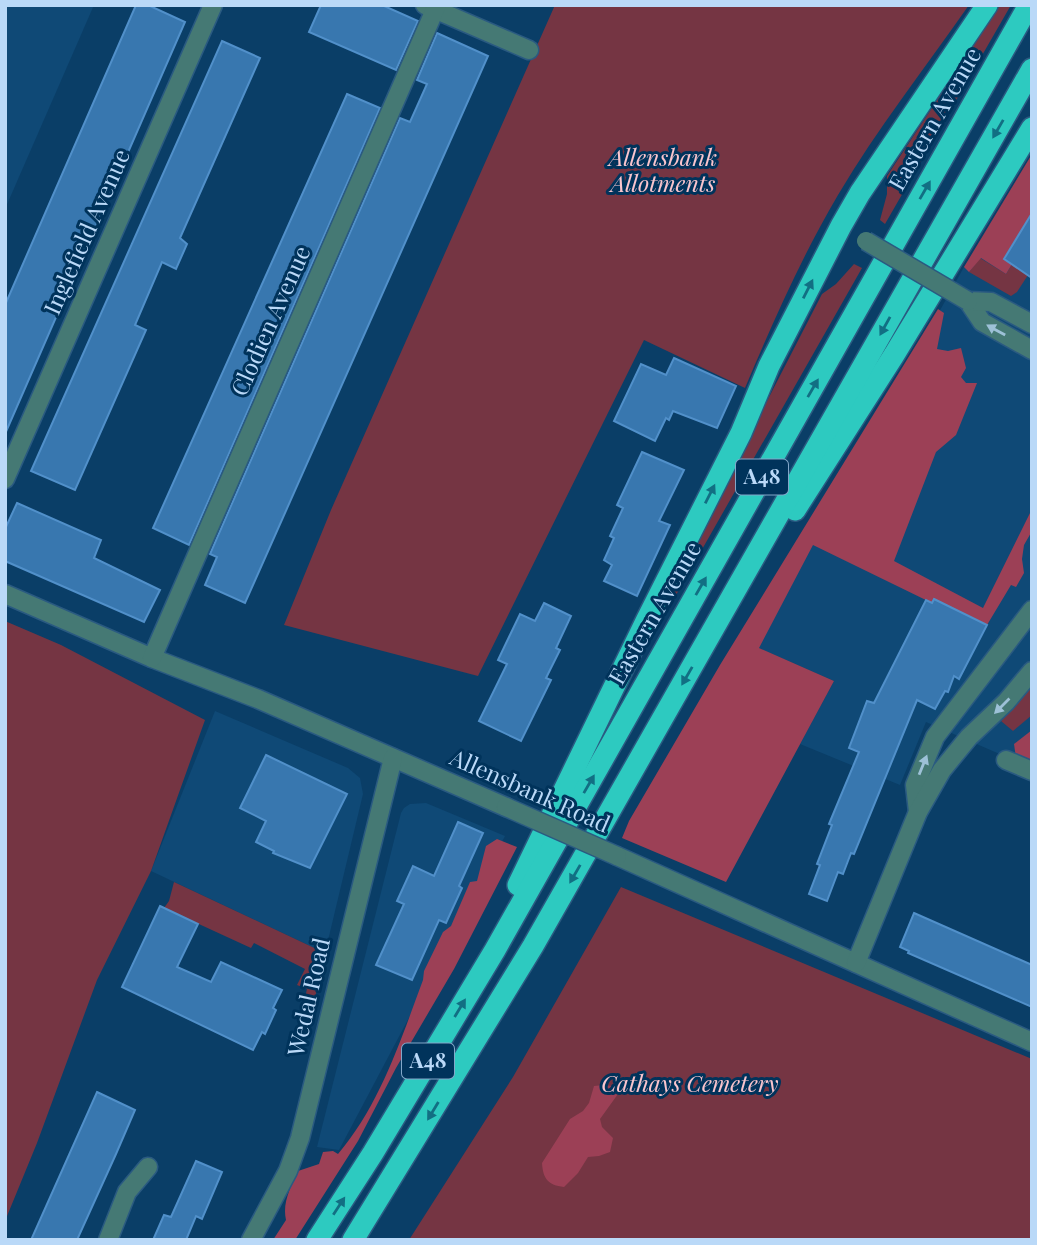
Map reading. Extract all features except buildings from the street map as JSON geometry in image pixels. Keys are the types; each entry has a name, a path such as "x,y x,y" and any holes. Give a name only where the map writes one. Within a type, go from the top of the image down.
{"highway":[{"path":"495,950 522,874 741,433 769,366 841,226 867,182 987,5"},
{"name":"Eastern Avenue","path":"317,1240 373,1153 495,950 1029,5"},
{"name":"A48","path":"353,1240 533,946 1032,69"},
{"path":"758,553 802,503 1032,128"}],"street":[{"name":"Inglefield Avenue","path":"5,479 213,5"},
{"path":"432,7 529,50"},
{"name":"Clodien Avenue","path":"152,657 432,7"},
{"path":"841,226 968,301 982,322 1032,350"},
{"path":"968,301 991,302 1032,324"},
{"name":"Allensbank Road","path":"5,594 258,699 506,807 1032,1042"},
{"path":"918,811 915,785 935,737 1032,610"},
{"path":"856,963 918,811 942,770 969,737 1006,702 1032,671"},
{"name":"Wedal Road","path":"251,1240 288,1171 300,1138 393,758"},
{"path":"1006,760 1032,771"},
{"path":"108,1240 127,1192 148,1167"}],"shaded area":[{"path":"5,5 94,5 5,209"},
{"path":"1032,154 1032,213 1004,258 1012,264 1006,274 981,258 969,272 964,267"},
{"path":"1032,159 1032,768 926,722 900,785 800,744 834,681 754,646 964,267"},
{"path":"938,309 944,313 937,349 948,351 961,348 966,368 961,377 966,383 977,383 956,435 936,452 894,561 983,608 1032,509 1032,531 1024,545 1022,559 1024,573 1016,587 1011,585 987,625 934,599 932,603 813,545 759,648 834,681 726,882 622,838 629,821 720,665"},
{"path":"215,711 348,768 360,778 363,794 325,953 151,871"},
{"path":"1032,730 1032,765 1016,758 1014,744"},
{"path":"426,803 505,836 339,1150 317,1147 401,813 410,804"},
{"path":"497,839 517,847 454,969 396,1068 358,1141 295,1240 273,1240 286,1220 286,1201 298,1171 319,1164 323,1152 333,1151 338,1154 353,1135 378,1093 398,1048 424,971 443,932 451,926 470,882 477,881 486,846"},
{"path":"594,1086 612,1086 618,1094 600,1119 602,1127 613,1138 610,1152 588,1157 578,1173 564,1187 550,1183 545,1177 542,1163 570,1119 583,1111 589,1103"}],"green space":[{"name":"Allensbank Allotments","path":"555,5 969,5 885,122 838,195 800,265 745,388 644,340 478,676 284,625 331,510"},
{"path":"1000,5 1011,5 885,224 880,220 887,194 887,176"},
{"path":"980,258 1006,274 1012,264 1028,275 1017,292 1011,296 969,272"},
{"path":"854,264 862,268 663,618 657,615 822,294 836,284"},
{"path":"5,621 61,645 205,720 151,871 97,980 5,1221"},
{"path":"1032,683 1032,715 1013,731 1001,721"},
{"path":"174,882 325,953 309,1025 298,1027 307,989 297,985 305,969 254,943 251,948 164,908 169,901"},
{"name":"Cathays Cemetery","path":"621,887 1032,1059 1032,1240 409,1240 513,1077"}]}
